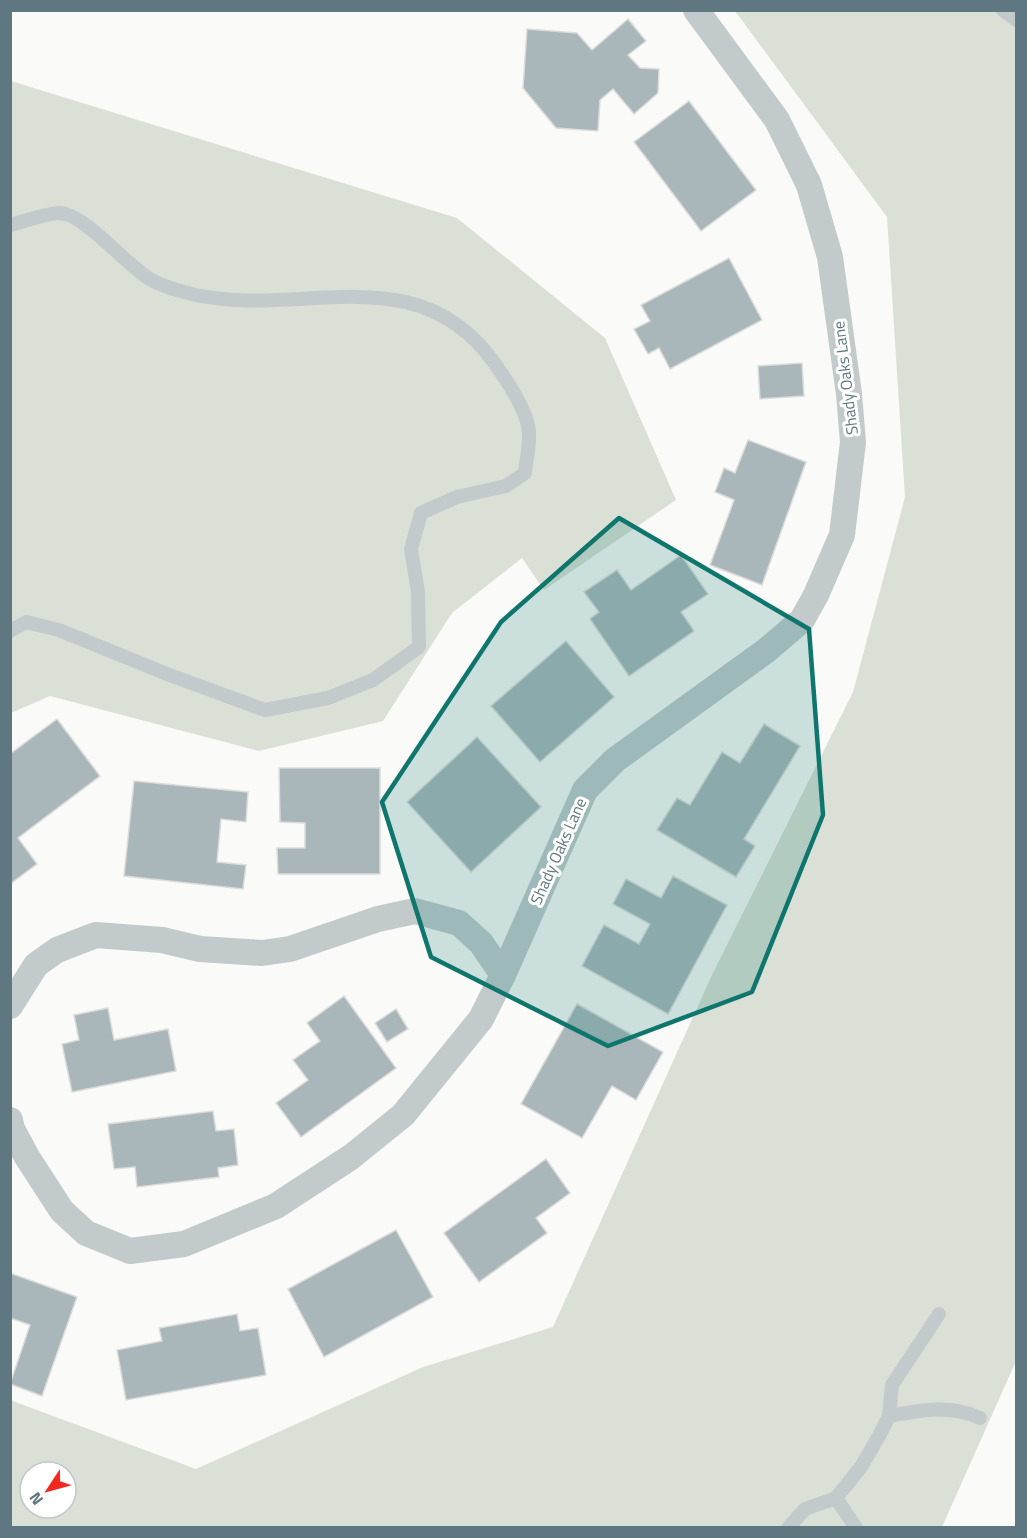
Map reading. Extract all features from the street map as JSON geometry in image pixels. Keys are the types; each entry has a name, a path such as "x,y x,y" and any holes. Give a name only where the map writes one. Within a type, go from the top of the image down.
{"street":[{"name":"Shady Oaks Lane","path":"10,1120 12,1129 27,1157 62,1211 86,1233 130,1251 184,1244 276,1206 351,1156 403,1115 481,1019 503,975 585,790 615,760 767,650 802,620 816,595 842,535 853,442 849,394 830,257 809,185 777,120 696,10"},
{"path":"10,1006 36,965 57,950 96,935 162,940 200,949 262,953 290,949 378,919 415,911 459,923 481,943 503,975"}],"lane":[{"path":"1003,10 1017,20"},
{"path":"10,225 59,213 76,218 152,281 196,295 245,301 371,296 423,306 458,327 486,352 519,401 529,431 525,473 506,486 457,497 421,513 411,549 418,592 419,647 373,680 328,698 265,710 177,678 59,630 27,622 10,631"},
{"path":"788,1527 806,1509 836,1498 861,1467 890,1416 892,1384 939,1314"},
{"path":"890,1416 923,1409 947,1408 980,1418"},
{"path":"836,1498 856,1527"}],"highlighted area":[{"path":"619,518 809,629 823,815 752,992 608,1046 431,957 382,802 501,622"}],"shaded area":[{"path":"735,11 1016,11 1016,1361 942,1527 11,1527 10,1400 196,1469 423,1367 553,1327 712,975 853,692 905,497 887,217"},
{"path":"11,81 457,218 605,338 676,500 544,590 522,558 452,613 383,721 259,751 50,696 11,713"}],"building":[{"path":"628,19 646,41 628,55 640,68 659,69 658,93 634,114 613,89 600,100 598,131 556,128 523,88 527,29 577,33 592,50"},
{"path":"689,101 756,190 701,231 634,142"},
{"path":"729,258 762,320 670,369 659,348 648,354 634,329 650,321 641,305"},
{"path":"802,363 804,396 760,399 758,366"},
{"path":"748,440 806,462 762,585 710,565 734,500 715,492 724,468 735,473"},
{"path":"681,555 708,594 681,612 694,631 629,676 590,619 599,612 584,592 617,570 631,590"},
{"path":"566,641 614,697 540,762 491,706"},
{"path":"57,719 100,776 18,838 37,864 10,884 10,754"},
{"path":"764,724 800,746 744,839 755,846 736,877 657,830 677,798 690,805 722,752 740,763"},
{"path":"477,737 541,807 471,872 407,802"},
{"path":"279,768 380,768 380,874 278,874 277,848 305,848 305,823 280,822"},
{"path":"134,781 248,792 246,822 221,819 217,862 246,865 243,889 124,876"},
{"path":"673,876 727,905 668,1014 582,966 604,925 639,944 650,924 613,904 626,879 661,898"},
{"path":"344,996 396,1068 301,1137 276,1103 308,1080 293,1060 320,1041 307,1023"},
{"path":"577,1004 663,1052 636,1100 612,1086 582,1138 521,1104"},
{"path":"108,1008 114,1040 168,1029 176,1071 72,1092 62,1044 79,1040 74,1015"},
{"path":"396,1009 408,1029 387,1042 375,1023"},
{"path":"213,1111 216,1131 234,1129 238,1165 218,1168 219,1177 137,1187 135,1167 114,1169 108,1124"},
{"path":"546,1159 570,1193 536,1218 547,1233 479,1282 444,1233"},
{"path":"396,1230 433,1297 324,1357 288,1289"},
{"path":"10,1273 77,1297 42,1396 10,1384 30,1325 10,1318"},
{"path":"237,1314 240,1331 258,1328 266,1375 126,1400 117,1350 162,1341 159,1328"}]}
